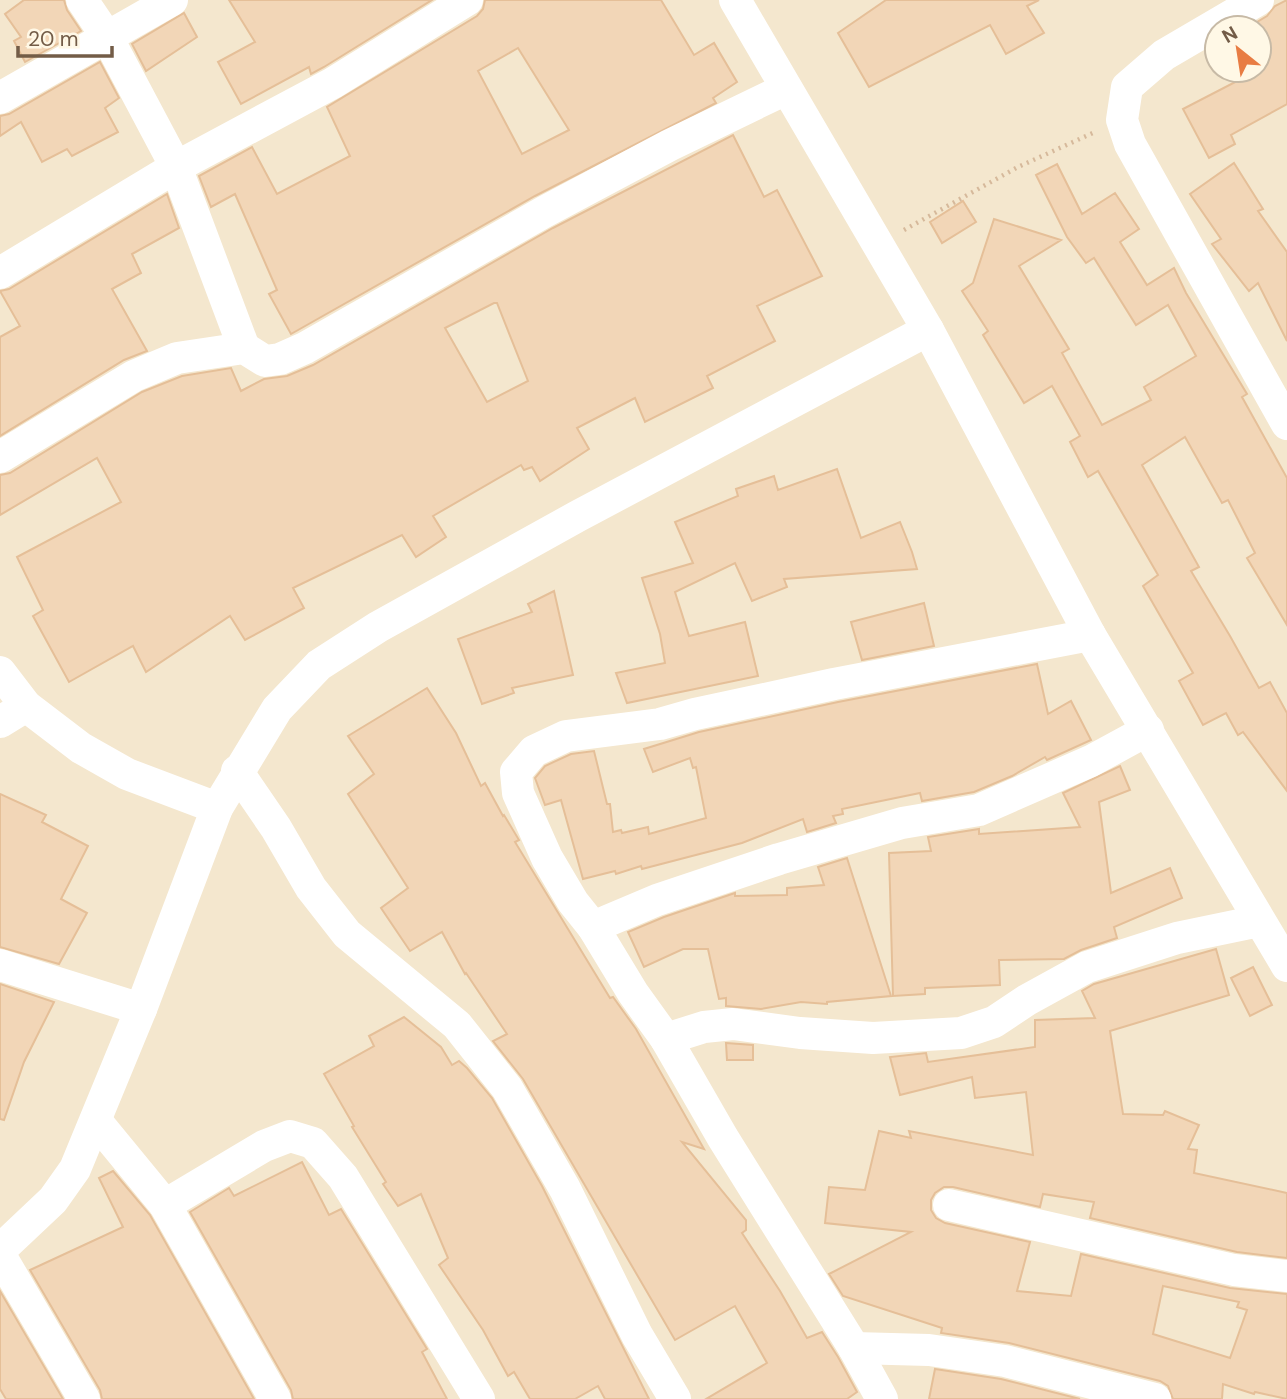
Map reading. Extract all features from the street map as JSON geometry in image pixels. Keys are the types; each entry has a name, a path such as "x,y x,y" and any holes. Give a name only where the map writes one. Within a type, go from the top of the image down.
{"street":[{"path":"82,0 107,37 176,167 244,348"},
{"path":"0,98 172,0"},
{"path":"0,274 176,167 333,83 467,0"},
{"path":"735,0 928,330 1090,635 1287,966"},
{"path":"1258,0 1164,55 1127,87 1122,120 1130,144 1287,424"},
{"path":"0,457 134,376 177,358 244,348 265,360 280,359 306,348 544,212 670,145 786,89"},
{"path":"84,1399 0,1253 53,1200 75,1169 141,1009 217,808 276,709 319,665 379,627 578,516 928,330"},
{"path":"881,1399 855,1348 723,1138 666,1039 633,993 593,927 573,902 547,858 518,793 516,772 534,751 566,736 660,724 834,684 1090,635"},
{"path":"0,672 13,714 127,774 217,808"},
{"path":"593,927 657,900 779,859 902,822 979,810 1091,761 1148,730"},
{"path":"237,771 276,828 311,888 347,934 457,1025 507,1088 565,1189 637,1335 675,1399"},
{"path":"666,1039 704,1027 733,1024 800,1033 873,1038 961,1033 994,1022 1027,1000 1087,967 1177,938 1259,921"},
{"path":"0,965 141,1009"},
{"path":"96,1121 165,1205 275,1399"},
{"path":"165,1205 264,1146 289,1136 313,1143 344,1177 479,1399"},
{"path":"949,1205 1234,1270 1287,1276"},
{"path":"855,1348 929,1350 1005,1361 1155,1399"}],"path":[{"path":"877,244 1018,167 1122,120"}],"shaded area":[{"path":"0,0 1287,0 1287,1399 0,1399"}],"building":[{"path":"24,0 64,0 67,10 81,31 25,62 14,41 21,37 5,14"},
{"path":"229,0 432,0 324,67 311,74 309,67 241,104 218,62 255,42"},
{"path":"485,0 661,0 694,55 714,43 737,82 713,98 716,103 535,196 291,334 269,294 277,290 235,194 211,207 199,176 252,147 277,194 350,156 327,107 477,16 483,9","holes":["518,48 569,130 522,154 478,71"]},
{"path":"886,0 1039,0 1027,6 1044,33 1006,54 990,25 869,87 838,33"},
{"path":"1287,0 1287,104 1231,135 1235,144 1209,158 1183,109 1231,84 1273,84 1273,14 1269,14 1275,6"},
{"path":"184,13 197,37 146,71 132,44"},
{"path":"100,62 119,98 105,108 118,132 72,156 67,149 42,162 21,122 0,136 0,116 9,114"},
{"path":"733,135 764,197 777,190 822,276 757,306 775,341 707,376 713,388 645,422 635,398 577,428 589,449 540,481 532,467 524,470 521,465 433,516 446,537 416,557 402,535 293,588 304,608 245,640 230,616 146,672 133,646 69,682 33,616 43,610 17,557 121,502 97,458 0,515 0,475 10,473 142,392 182,376 231,368 241,391 264,379 287,376 313,365 553,228","holes":["497,303 528,381 487,402 445,328"]},
{"path":"1234,163 1263,209 1258,211 1287,252 1287,341 1258,283 1249,291 1212,244 1221,239 1190,194"},
{"path":"1057,164 1082,214 1115,193 1139,229 1120,242 1147,285 1174,268 1186,293 1247,394 1242,397 1287,478 1287,625 1247,558 1255,553 1228,500 1222,503 1185,437 1142,465 1199,567 1191,571 1259,688 1270,682 1287,713 1287,791 1243,732 1238,735 1226,713 1203,725 1179,681 1193,673 1143,586 1158,575 1098,471 1088,477 1070,442 1080,436 1052,386 1024,403 983,335 988,331 962,291 973,283 994,219 1061,240 1019,266 1069,349 1062,353 1102,425 1151,400 1144,387 1196,356 1168,305 1136,325 1094,258 1086,263 1067,237 1036,175"},
{"path":"167,194 179,228 132,254 141,273 112,289 147,351 124,360 0,436 0,337 20,326 0,291 9,289"},
{"path":"963,201 976,222 942,243 930,222"},
{"path":"837,469 861,538 900,522 917,569 784,579 787,587 752,601 735,563 675,592 689,636 745,622 758,676 627,703 616,673 665,663 660,634 642,578 693,563 675,522 738,496 736,489 774,476 778,490"},
{"path":"554,591 573,675 512,688 514,693 482,704 458,639 532,612 528,604"},
{"path":"924,603 934,646 862,660 851,622"},
{"path":"1037,664 1048,714 1071,701 1091,740 1047,760 1045,757 1012,776 974,792 922,801 920,793 842,809 843,814 833,816 836,823 807,832 803,819 742,843 642,869 641,866 616,874 615,871 583,879 561,800 545,805 535,778 545,766 571,754 594,751 607,804 610,804 613,832 621,830 622,833 648,827 649,834 706,818 696,767 693,768 690,758 653,772 644,749 699,732"},
{"path":"427,688 456,733 481,786 485,783 519,840 515,842 610,998 613,997 636,1029 704,1149 682,1142 746,1220 746,1230 742,1233 807,1338 822,1332 838,1357 857,1392 847,1399 706,1399 767,1363 735,1306 675,1340 523,1079 493,1041 507,1034 465,974 442,932 410,951 381,908 408,888 348,794 374,774 348,736"},
{"path":"1120,766 1130,790 1099,802 1111,893 1170,868 1182,898 1114,927 1117,938 1081,950 1064,959 999,960 1000,985 925,988 925,994 893,996 889,853 931,851 928,837 979,829 979,834 1080,827 1063,793"},
{"path":"0,794 46,815 42,822 88,846 61,899 87,913 59,964 0,947"},
{"path":"847,858 891,996 827,1004 801,1002 761,1009 726,1006 726,998 719,999 708,949 683,949 644,967 628,932 735,893 735,896 787,895 787,888 824,885 818,867"},
{"path":"1216,949 1229,995 1110,1031 1123,1114 1163,1115 1165,1111 1199,1125 1188,1149 1197,1150 1194,1173 1287,1193 1287,1258 1237,1252 1090,1218 1094,1202 1043,1194 1040,1207 944,1187 935,1193 931,1200 931,1210 936,1218 945,1223 1030,1242 1017,1291 1071,1296 1081,1254 1230,1288 1287,1294 1287,1399 1255,1392 1254,1394 1223,1384 1222,1399 1173,1399 1168,1386 1160,1381 1009,1343 941,1333 942,1328 843,1296 829,1274 911,1232 825,1223 829,1187 865,1190 879,1131 911,1138 909,1131 1033,1155 1026,1092 975,1098 972,1077 900,1095 890,1057 926,1053 928,1062 1035,1047 1035,1020 1095,1018 1082,991 1094,984","holes":["1163,1286 1239,1302 1237,1307 1247,1310 1230,1358 1153,1334"]},
{"path":"1253,967 1272,1005 1250,1016 1231,978"},
{"path":"0,984 54,1002 24,1062 4,1120 0,1119"},
{"path":"404,1017 441,1047 452,1065 459,1061 467,1068 492,1098 542,1186 649,1399 605,1399 598,1386 575,1399 530,1399 514,1372 508,1376 483,1330 439,1265 448,1258 421,1194 398,1206 383,1184 386,1182 352,1127 354,1126 324,1074 374,1046 369,1036"},
{"path":"726,1043 753,1045 753,1060 727,1060"},
{"path":"302,1162 329,1215 341,1209 427,1349 422,1352 447,1399 293,1399 291,1390 190,1212 229,1188 234,1196"},
{"path":"113,1171 150,1215 254,1399 102,1399 100,1390 30,1270 123,1227 99,1178"},
{"path":"0,1291 63,1399 6,1399 0,1389"},
{"path":"935,1369 1001,1379 1080,1399 929,1399"}]}
